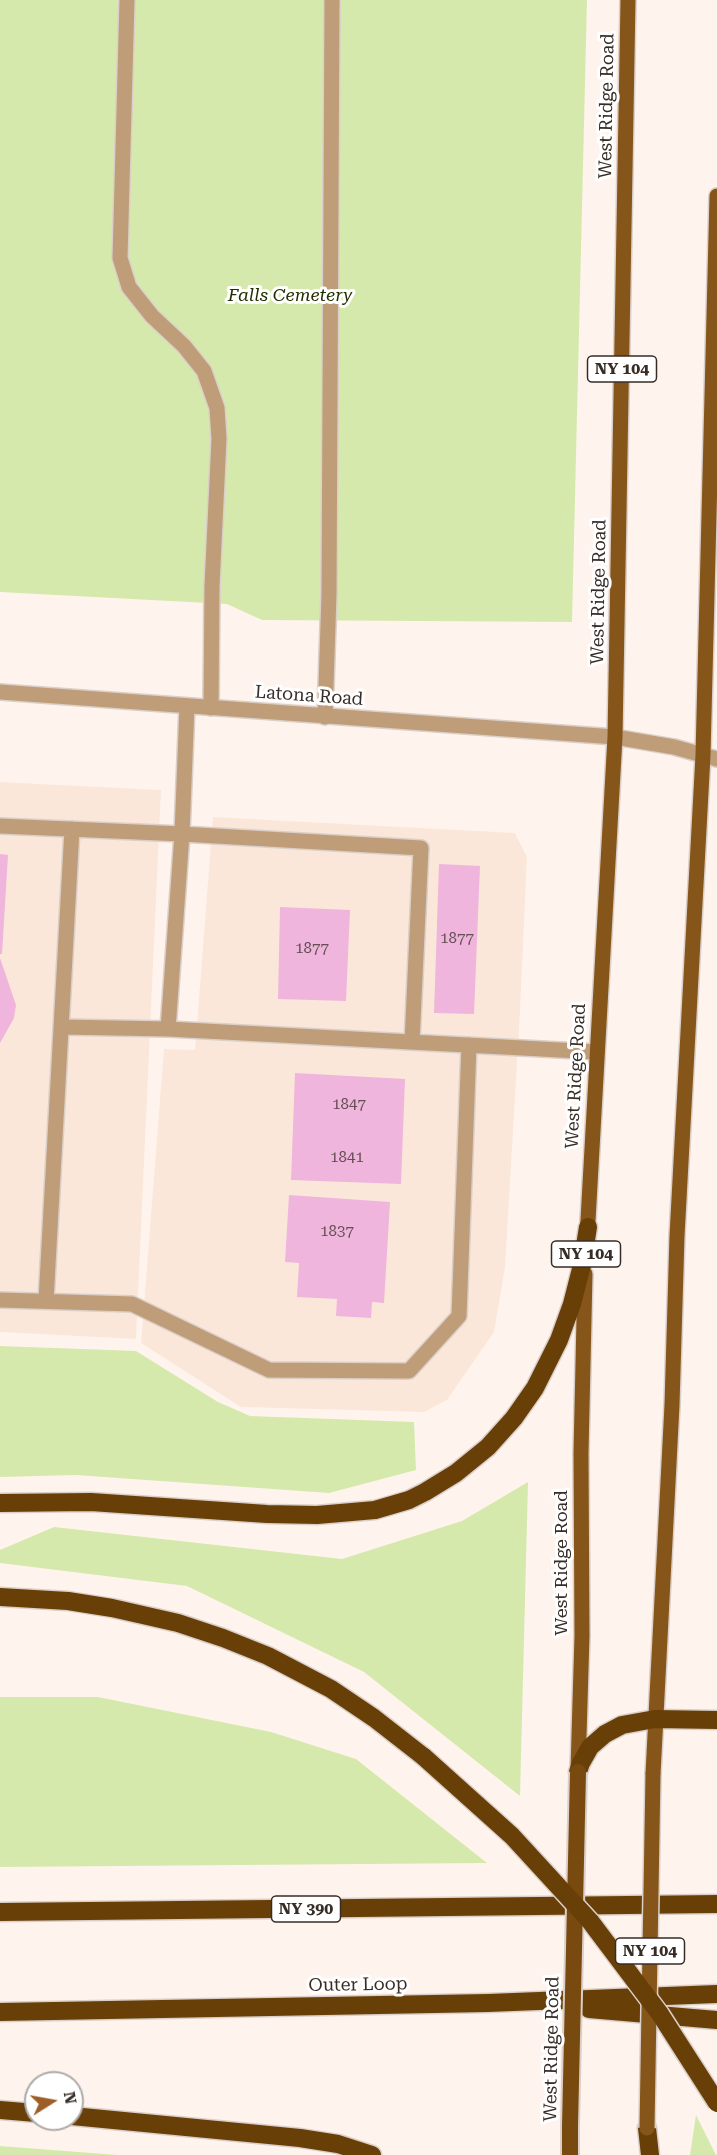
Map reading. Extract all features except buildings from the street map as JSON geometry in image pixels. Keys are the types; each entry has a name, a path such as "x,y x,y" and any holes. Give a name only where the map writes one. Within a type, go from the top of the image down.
{"highway":[{"path":"0,1503 91,1502 267,1514 317,1515 375,1510 425,1492 456,1473 488,1447 514,1418 536,1388 572,1304 582,1265 588,1227"},
{"path":"0,1597 68,1601 178,1623 223,1638 275,1660 331,1689 374,1718 424,1757 512,1836 590,1921 660,2014 717,2103"},
{"path":"578,1772 580,1763 590,1747 605,1734 633,1722 655,1719 717,1720"},
{"name":"West Ridge Road","path":"570,2155 578,1772"},
{"name":"NY 390","path":"0,1912 717,1904"},
{"name":"Outer Loop","path":"0,2012 488,2003 717,1994"},
{"path":"488,2003 635,2012 717,2020"},
{"path":"0,2110 24,2112"},
{"path":"84,2117 300,2138 338,2144 372,2155"},
{"path":"647,2128 648,2155"}],"main road":[{"name":"West Ridge Road","path":"578,1772 582,1636 582,1387 588,1227 615,737 628,0"},
{"name":"NY 104","path":"647,2128 653,1773 672,1417 677,1236 710,757 717,196"}],"street":[{"path":"127,0 120,258 129,287 152,316 184,346 204,371 217,408 219,439 212,586 211,708"},
{"path":"325,717 329,582 332,0"},
{"name":"Latona Road","path":"0,692 615,737 646,741 710,757"},
{"path":"168,1029 182,834 187,706"},
{"path":"0,826 420,848 412,1042"},
{"path":"46,1301 72,829"},
{"path":"61,1027 168,1029 597,1052"},
{"path":"0,1300 132,1304 269,1370 409,1371 459,1316 469,1045"}],"shaded area":[{"path":"0,782 161,790 136,1339 0,1332"},
{"path":"213,817 515,833 527,857 505,1268 494,1332 447,1400 424,1412 241,1407 141,1343 164,1049 195,1050"}],"green space":[{"name":"Falls Cemetery","path":"0,0 587,0 572,622 262,620 227,604 0,592"},
{"path":"0,1346 136,1351 218,1402 250,1416 414,1422 416,1470 329,1493 76,1475 0,1477"},
{"path":"528,1482 520,1796 364,1672 187,1586 0,1563 0,1550 54,1527 342,1559 462,1521"},
{"path":"0,1697 98,1697 271,1732 356,1759 487,1863 0,1867"},
{"path":"696,2115 716,2155 690,2155"},
{"path":"0,2146 118,2155 0,2155"}]}
